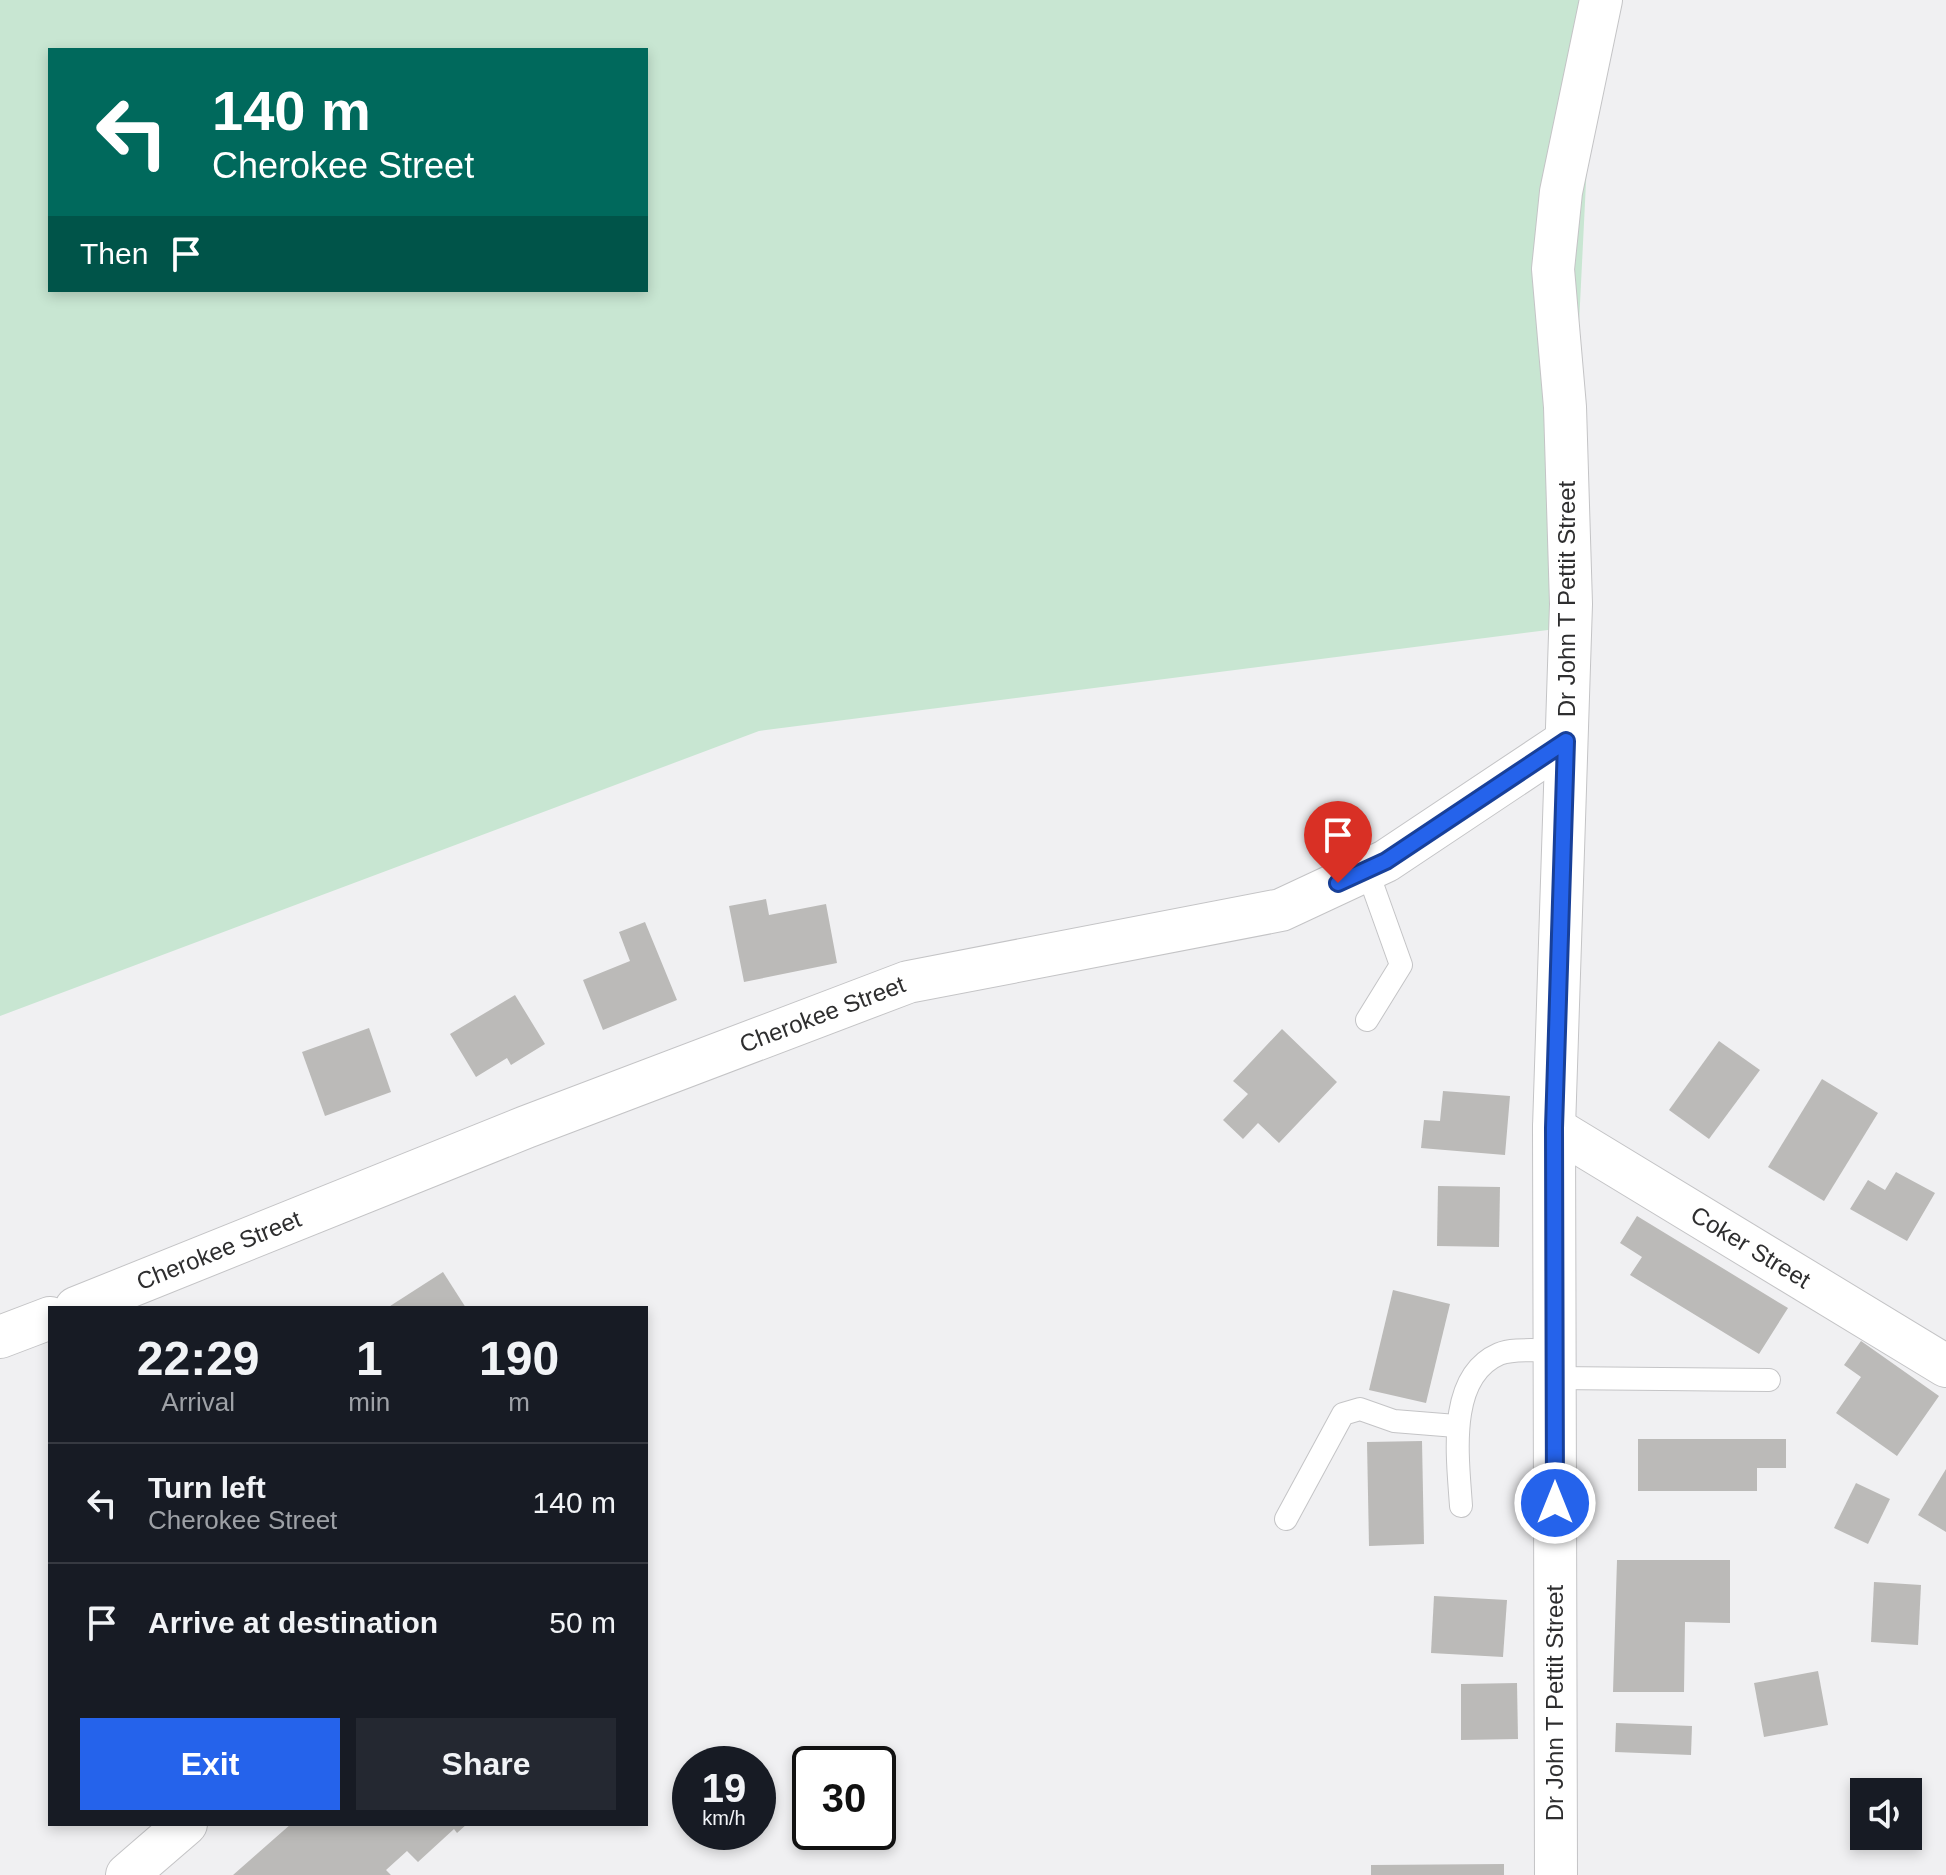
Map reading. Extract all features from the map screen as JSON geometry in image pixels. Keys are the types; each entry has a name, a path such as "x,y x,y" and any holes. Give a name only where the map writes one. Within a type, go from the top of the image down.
{"street":[{"name":"Dr John T Pettit Street","path":"1556,1875 1554,1128 1571,604 1565,407 1553,269 1561,192 1601,0"},
{"name":"Cherokee Street","path":"86,1306 160,1292 526,1127 908,982 1281,910 1367,870 1566,741"},
{"name":"Coker Street","path":"1554,1128 1946,1366"},
{"path":"0,1337 48,1319"},
{"path":"127,1875 184,1826"}],"lane":[{"path":"1367,870 1401,965 1367,1020"},
{"path":"1461,1506 1456,1426 1474,1370 1500,1353 1554,1364 1769,1380"},
{"path":"1286,1519 1343,1414 1360,1409 1394,1421 1456,1426"}],"green space":[{"path":"0,0 1595,0 1564,628 759,731 0,1016"}],"building":[{"path":"766,899 769,915 826,904 837,963 744,982 729,906"},
{"path":"645,922 677,1000 603,1030 583,980 630,961 619,932"},
{"path":"515,995 545,1044 511,1065 507,1058 476,1077 450,1034"},
{"path":"369,1028 391,1092 325,1116 302,1052"},
{"path":"1282,1029 1337,1082 1279,1143 1258,1123 1243,1139 1223,1120 1248,1094 1233,1081"},
{"path":"1719,1041 1760,1070 1709,1139 1669,1110"},
{"path":"1822,1079 1878,1113 1824,1201 1768,1167"},
{"path":"1443,1091 1510,1096 1505,1155 1421,1148 1424,1120 1440,1121"},
{"path":"1896,1172 1935,1193 1907,1241 1850,1209 1868,1180 1885,1190"},
{"path":"1438,1186 1500,1187 1499,1247 1437,1246"},
{"path":"1637,1216 1788,1308 1759,1354 1630,1275 1642,1257 1620,1243"},
{"path":"443,1272 465,1306 390,1306"},
{"path":"1393,1290 1450,1304 1426,1403 1369,1390"},
{"path":"1861,1341 1939,1396 1897,1456 1836,1413 1861,1377 1844,1365"},
{"path":"1638,1439 1786,1439 1786,1468 1757,1468 1757,1491 1638,1491"},
{"path":"1422,1441 1424,1544 1369,1546 1367,1442"},
{"path":"1946,1469 1946,1532 1918,1515"},
{"path":"1856,1483 1890,1499 1868,1544 1834,1528"},
{"path":"1617,1560 1730,1560 1730,1623 1685,1622 1684,1692 1613,1692"},
{"path":"1874,1582 1921,1585 1918,1645 1871,1642"},
{"path":"1434,1596 1507,1600 1503,1657 1431,1653"},
{"path":"1818,1671 1828,1725 1764,1737 1754,1683"},
{"path":"1517,1683 1518,1739 1461,1740 1461,1684"},
{"path":"1616,1723 1692,1726 1691,1755 1615,1752"},
{"path":"289,1826 465,1826 457,1833 454,1829 418,1862 407,1851 386,1870 391,1875 233,1875"},
{"path":"1504,1864 1504,1875 1371,1875 1371,1865"}],"route":[{"path":"1338,883 1386,861 1566,741 1554,1128 1555,1503"}]}
